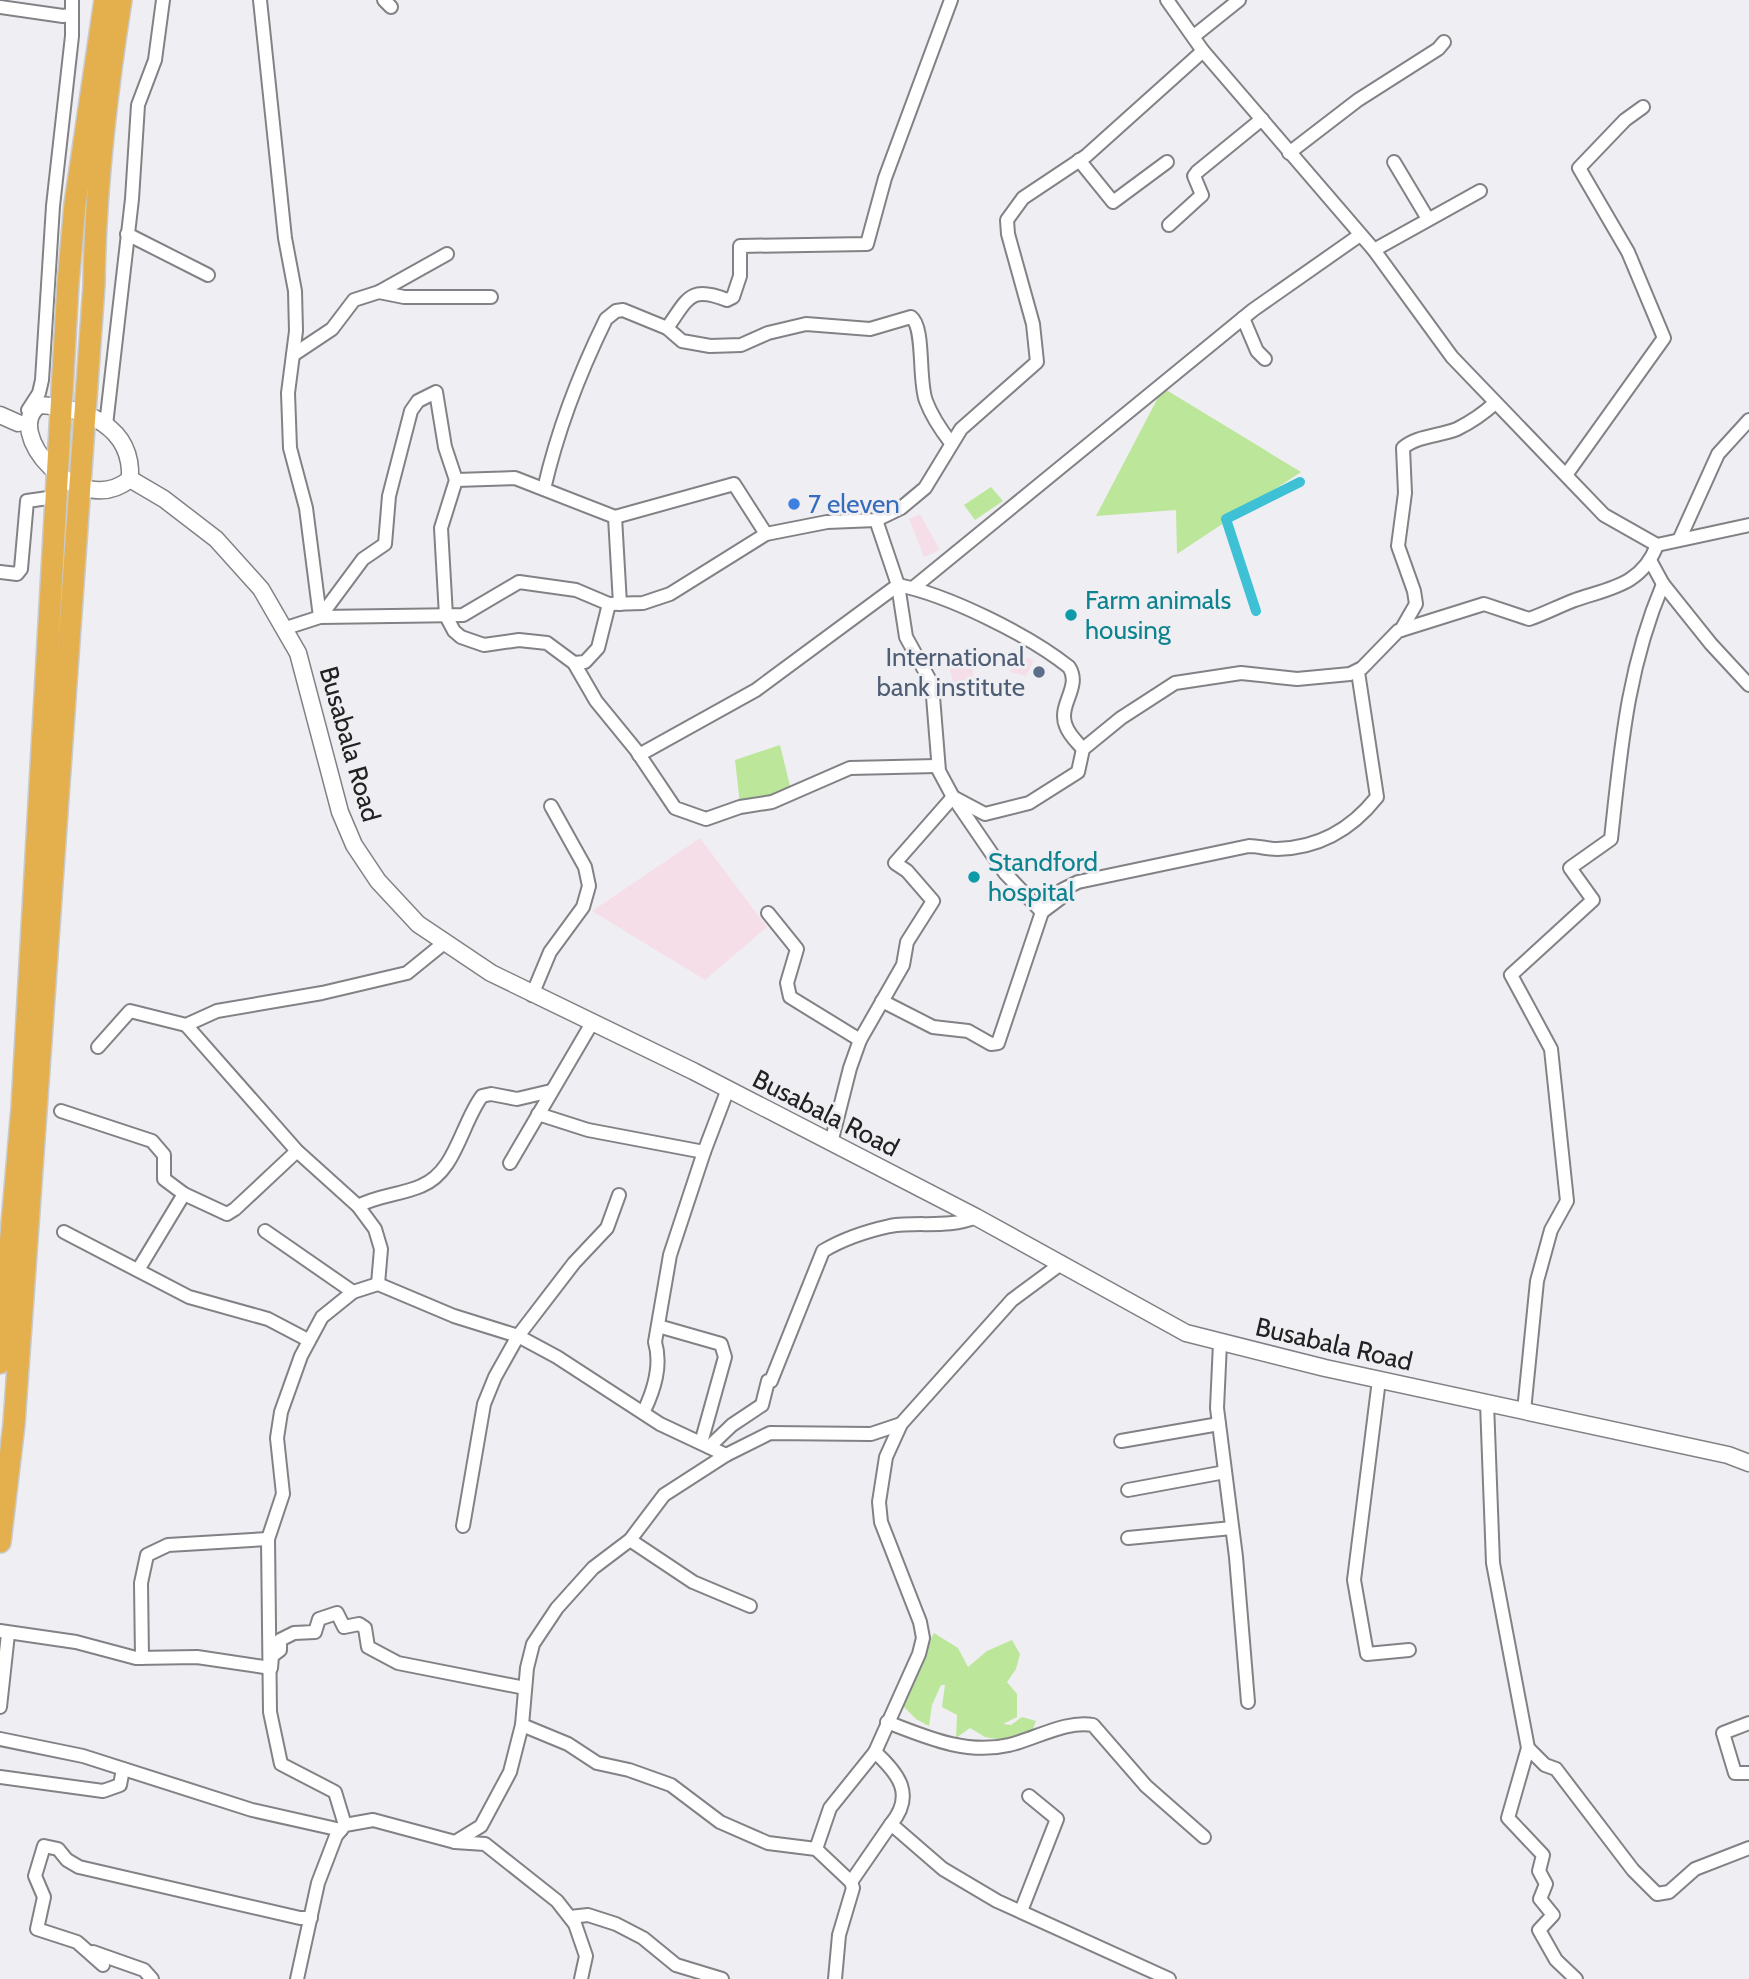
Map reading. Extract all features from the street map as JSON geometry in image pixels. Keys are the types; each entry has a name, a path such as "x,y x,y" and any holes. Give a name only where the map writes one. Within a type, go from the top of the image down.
{"highway":[{"path":"0,1363 22,1108 51,620 55,488 75,204 105,0"},
{"path":"0,1542 14,1424 80,488 95,216 103,130 121,0"}],"street":[{"path":"55,488 25,453 18,436 23,416 39,393 42,380 52,206 72,36 72,0"},
{"path":"106,425 138,105 155,60 163,0"},
{"path":"260,0 285,238 295,291 293,355 288,393 289,448 306,508 320,617"},
{"path":"667,328 688,296 701,292 727,300 733,297 740,276 740,246 867,244 885,178 951,0"},
{"path":"1167,0 1203,51 1374,250 1452,357 1604,514 1657,545 1680,538 1690,540 1749,524"},
{"path":"1194,36 1239,0"},
{"path":"0,7 71,15"},
{"path":"1289,153 1358,100 1438,49 1444,42"},
{"path":"286,628 320,617 446,616 471,613 519,582 576,590 614,604 643,603 670,594 766,534 817,524 876,520 901,508 926,488 948,455 951,443 968,422 1037,362 1033,324 1007,220 1023,198 1079,160 1203,51"},
{"path":"1566,475 1664,338 1633,262 1579,167 1625,120 1643,107"},
{"path":"1169,225 1202,195 1195,180 1197,172 1262,119"},
{"path":"1079,160 1113,202 1167,162"},
{"path":"1394,162 1428,219"},
{"path":"1374,250 1480,191"},
{"path":"127,234 208,275"},
{"path":"912,587 1243,318 1360,234"},
{"path":"293,355 332,329 354,300 379,292 447,254"},
{"path":"379,292 416,298 491,297"},
{"path":"544,489 563,415 606,318 615,311 623,310 667,328 682,341 695,346 741,345 768,333 806,324 870,329 911,317 919,326 919,372 925,400 938,426 951,443"},
{"path":"1243,318 1257,351 1265,359"},
{"path":"320,617 363,559 385,544 389,496 411,411 418,401 436,392 445,447 456,481 442,522 446,616 454,631 484,645 519,640 547,643 574,663 596,701 639,755 675,807 706,819 740,807 772,802 850,768 937,766"},
{"path":"953,797 985,814 1030,803 1078,772 1083,749 1163,689 1185,680 1241,673 1297,679 1357,672 1401,630 1416,604 1398,546 1405,493 1403,448 1411,442 1456,429 1480,416 1495,403"},
{"path":"0,415 23,416 40,405 85,412 106,425 123,443 131,461 130,479 119,488 100,491 55,488 27,500 21,569 17,574 0,572"},
{"path":"1680,538 1718,454 1749,420"},
{"path":"456,481 507,477 615,517 734,484 766,534"},
{"name":"Busabala Road","path":"130,479 164,499 216,539 261,589 286,628 309,685 340,812 354,845 398,905 444,943 532,995 728,1089 976,1217 1186,1333 1379,1380 1728,1455 1749,1463"},
{"path":"574,663 590,659 598,648 614,604 615,517"},
{"path":"876,520 898,585 906,638 932,684 937,766 953,797 1005,873 1042,912"},
{"path":"1401,630 1484,604 1529,619 1574,600 1622,586 1651,562 1657,545"},
{"path":"1651,562 1663,584 1749,685"},
{"path":"1524,1411 1537,1281 1551,1230 1567,1201 1551,1049 1511,975 1593,900 1570,868 1611,839 1629,692 1644,629 1663,584"},
{"path":"639,755 756,690 898,585 912,587 987,619 1069,667 1074,678 1063,711 1065,724 1083,749"},
{"path":"881,1001 933,1027 968,1031 991,1044 998,1042 1042,912 1056,903 1062,890 1078,883 1240,848 1313,846 1361,817 1377,797 1357,672"},
{"path":"831,1143 860,1040 903,965 907,942 933,901 907,871 895,863 953,797"},
{"path":"532,995 553,946 583,907 589,886 585,867 551,806"},
{"path":"768,913 797,949 787,983 790,997 860,1040"},
{"path":"186,1025 217,1011 322,993 407,973 444,943"},
{"path":"98,1047 130,1011 186,1025 297,1151 358,1206 375,1229 380,1249 378,1284"},
{"path":"510,1163 592,1023"},
{"path":"643,1411 653,1391 658,1326 670,1255 728,1089"},
{"path":"358,1206 374,1197 411,1190 433,1180 446,1166 482,1096 491,1094 517,1098 551,1091"},
{"path":"61,1111 158,1145 164,1155 164,1179 184,1194 222,1212 231,1212 297,1151"},
{"path":"538,1114 579,1128 704,1152"},
{"path":"138,1270 184,1194"},
{"path":"463,1526 484,1404 518,1336 574,1263 607,1228 619,1195"},
{"path":"705,1445 762,1405 768,1381 771,1381 823,1251 842,1240 892,1226 956,1224 976,1217"},
{"path":"265,1231 354,1292"},
{"path":"64,1232 189,1297 268,1319 308,1340"},
{"path":"816,1849 830,1808 875,1752 919,1654 923,1638 914,1601 889,1548 879,1510 882,1471 901,1424 1012,1300 1062,1264"},
{"path":"297,1979 321,1874 343,1827 335,1792 287,1768 277,1758 270,1712 268,1539 283,1494 277,1438 281,1412 308,1340 331,1307 354,1292 378,1284 454,1316 518,1336 671,1430 726,1455"},
{"path":"658,1326 721,1344 726,1351 705,1445"},
{"path":"1220,1343 1219,1424 1232,1528 1248,1702"},
{"path":"1379,1380 1354,1589 1367,1654 1409,1650"},
{"path":"1488,1404 1493,1563 1528,1748 1508,1818 1543,1855 1539,1871 1546,1884 1540,1899 1553,1915 1539,1930 1556,1960 1576,1979"},
{"path":"455,1842 481,1826 510,1772 522,1725 529,1657 543,1628 593,1568 629,1540 664,1495 726,1455 779,1431 863,1435 901,1424"},
{"path":"1121,1441 1219,1424"},
{"path":"1128,1490 1225,1472"},
{"path":"1128,1538 1232,1528"},
{"path":"142,1658 141,1583 147,1555 168,1545 268,1539"},
{"path":"629,1540 693,1582 750,1606"},
{"path":"271,1668 272,1656 280,1650 280,1640 294,1633 315,1632 319,1619 337,1613 344,1627 359,1624 365,1628 368,1647 391,1661 525,1688"},
{"path":"0,1707 4,1632 76,1642 142,1658 206,1657 271,1668"},
{"path":"887,1721 951,1745 985,1748 1008,1745 1069,1726 1093,1725 1146,1786 1205,1838"},
{"path":"1749,1723 1723,1733 1735,1773 1749,1773"},
{"path":"522,1725 568,1744 597,1763 629,1770 671,1785 720,1822 761,1840 816,1849 851,1882"},
{"path":"0,1739 83,1756 251,1810 343,1827 373,1819 455,1842 485,1844 557,1901 570,1917 586,1956 581,1979"},
{"path":"1528,1748 1545,1765 1556,1769 1633,1870 1657,1894 1669,1892 1695,1868 1749,1848"},
{"path":"835,1979 839,1936 849,1907 851,1882 903,1806 903,1786 895,1770 875,1752"},
{"path":"0,1777 103,1791 120,1785 123,1769"},
{"path":"1021,1911 1057,1819 1029,1796"},
{"path":"891,1824 943,1869 1021,1911 1169,1979"},
{"path":"481,1826 485,1844"},
{"path":"103,1965 78,1942 37,1929 44,1897 35,1876 44,1846 58,1849 73,1865 90,1870 300,1919 311,1918"},
{"path":"570,1917 587,1915 617,1924 643,1938 676,1965 722,1979"},
{"path":"89,1951 144,1970 152,1979"}],"shaded area":[{"path":"920,514 940,550 924,557 909,519"},
{"path":"1013,654 1034,660 1026,676 1010,672"},
{"path":"973,665 973,687 955,688 949,667"},
{"path":"700,838 767,927 705,980 592,911"}],"green space":[{"path":"1163,388 1301,472 1177,554 1176,510 1096,516"},
{"path":"991,487 1003,501 975,520 964,505"},
{"path":"780,745 791,790 740,804 735,760"},
{"path":"934,1633 958,1648 968,1667 987,1651 1012,1640 1020,1654 1016,1669 1007,1682 1017,1694 1017,1717 1003,1724 1011,1725 1022,1717 1036,1721 1031,1734 1007,1741 985,1737 970,1728 956,1738 957,1715 942,1707 945,1685 941,1685 932,1705 929,1726 916,1719 903,1706 908,1682"}],"waterway":[{"path":"1256,611 1226,519 1300,482"}],"place":[{"name":"7 eleven","path":"794,504"},
{"name":"Farm animals housing","path":"1071,615"},
{"name":"International bank institute","path":"1039,672"},
{"name":"Standford hospital","path":"974,877"}]}
